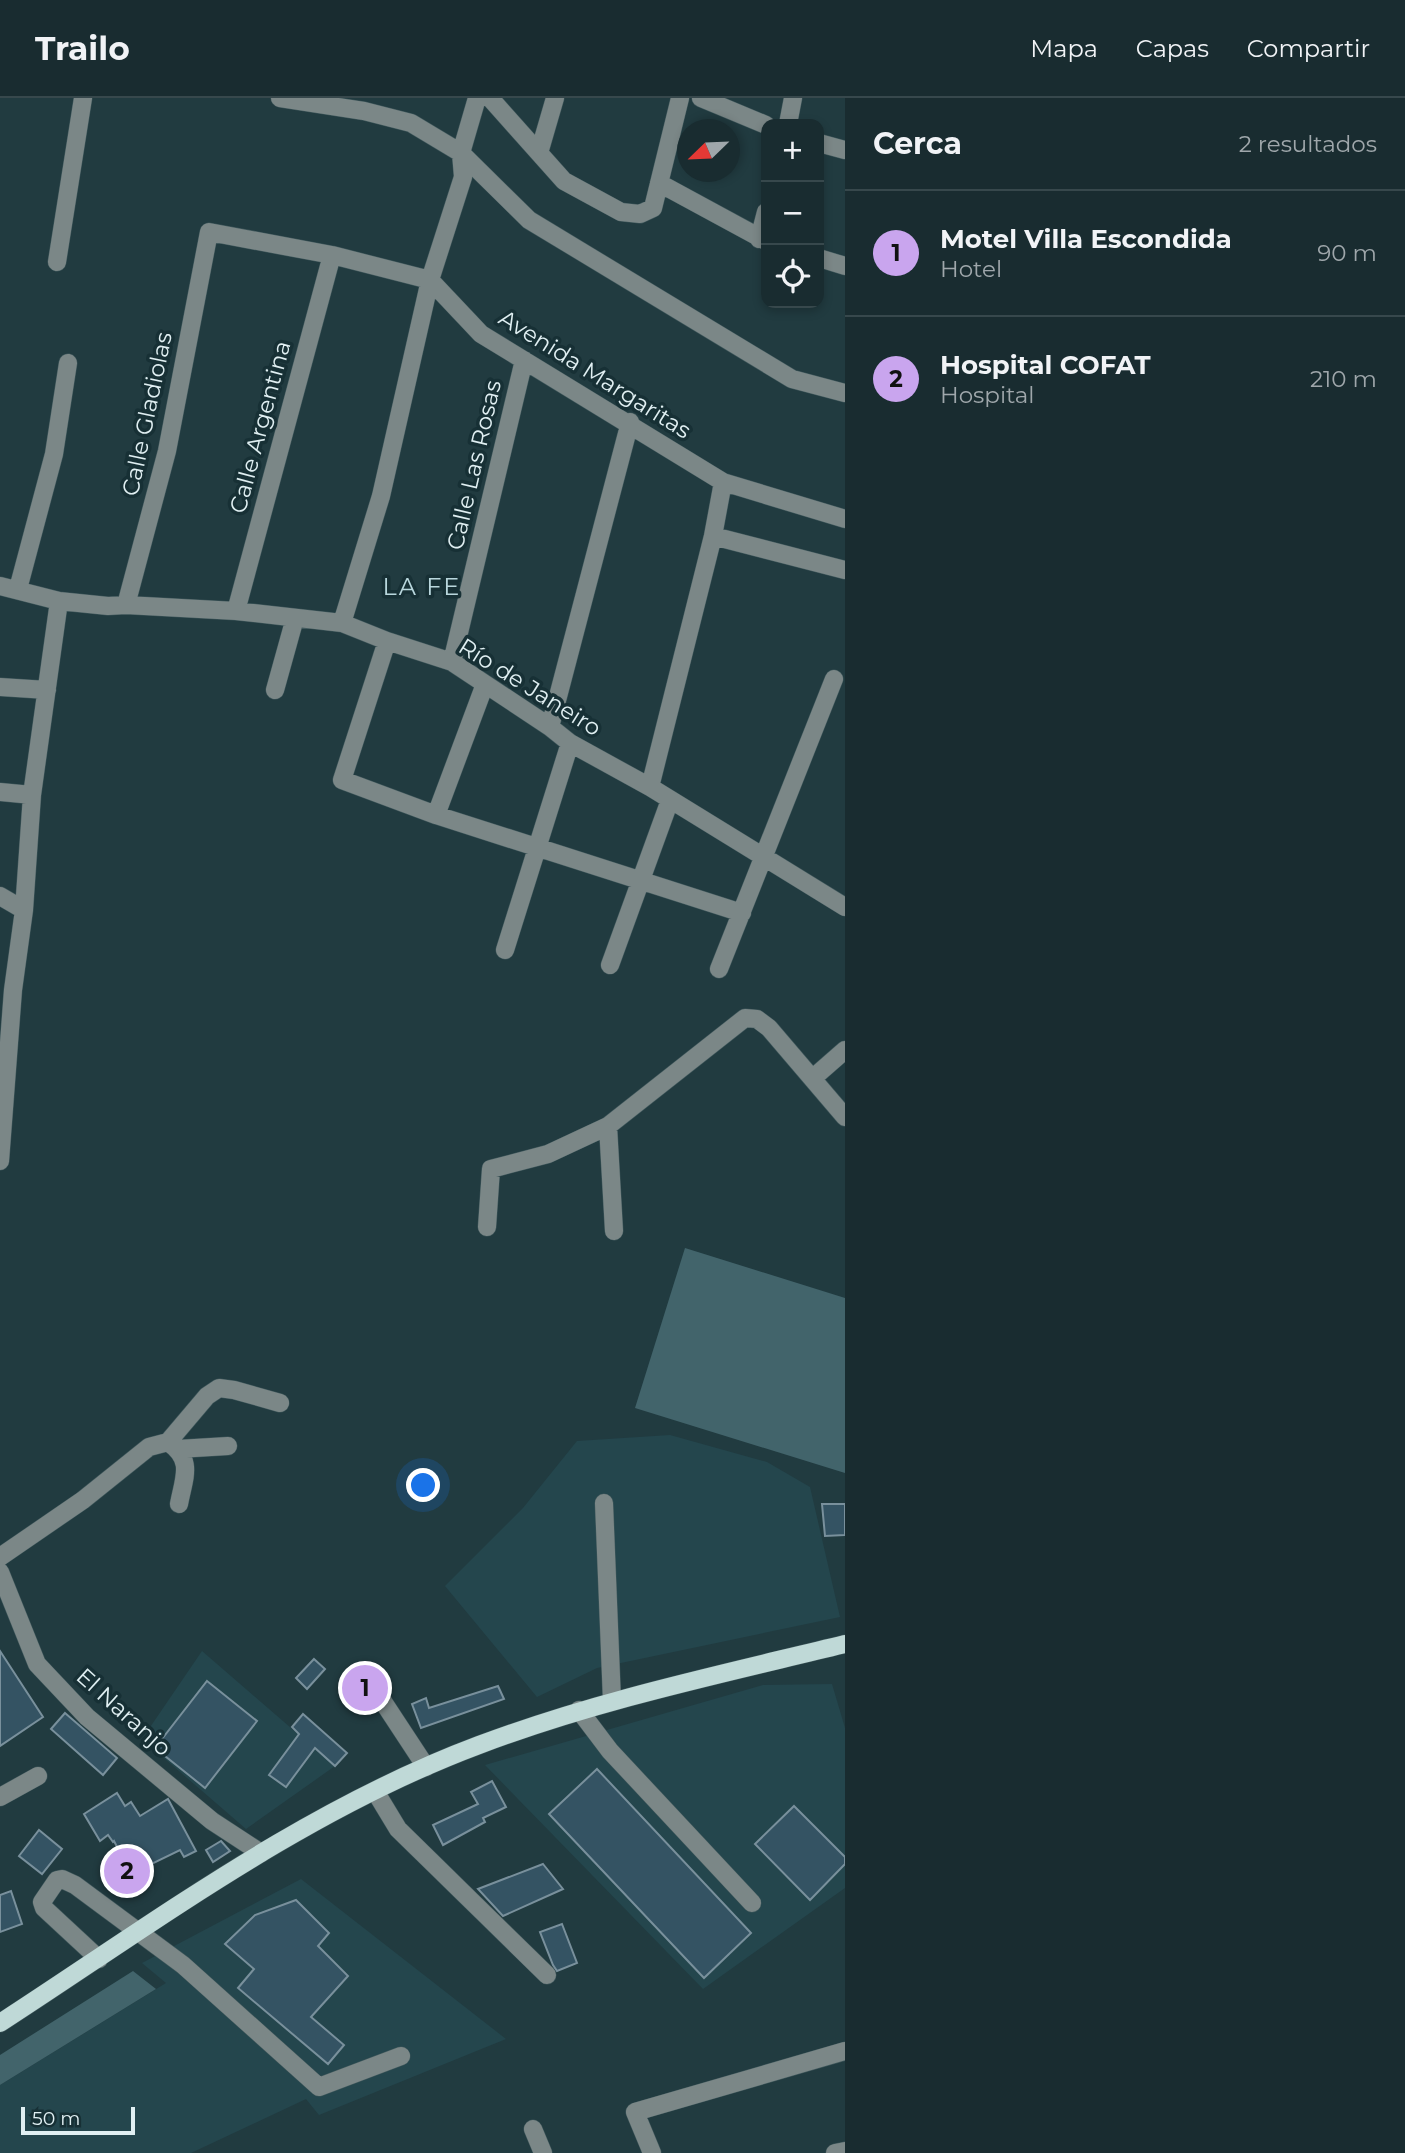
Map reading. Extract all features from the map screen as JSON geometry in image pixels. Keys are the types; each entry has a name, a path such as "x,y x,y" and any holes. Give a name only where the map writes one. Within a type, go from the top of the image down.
{"main road":[{"path":"0,2022 261,1853 375,1791 426,1767 477,1745 579,1710 845,1644"}],"street":[{"path":"57,262 83,98"},
{"path":"280,98 365,111 411,122 461,153 529,220 792,379 845,393"},
{"path":"342,623 381,496 430,280 463,177 461,153 477,98"},
{"path":"490,98 564,181 621,212 640,214 653,208 680,98"},
{"path":"539,153 555,98"},
{"path":"701,98 761,123"},
{"path":"789,119 793,98"},
{"path":"824,144 845,150"},
{"path":"659,183 761,239"},
{"name":"Calle Gladiolas","path":"126,605 167,451 209,232 332,255"},
{"path":"332,255 430,280"},
{"name":"Calle Argentina","path":"236,611 332,255"},
{"path":"824,260 845,266"},
{"name":"Avenida Margaritas","path":"430,280 481,334 629,422 723,482 845,519"},
{"name":"Calle Las Rosas","path":"452,662 524,360"},
{"path":"9,587 54,454 68,363"},
{"path":"550,727 629,422"},
{"path":"650,787 713,536 723,482"},
{"path":"713,536 845,570"},
{"name":"Río de Janeiro","path":"9,587 59,601 108,606 236,611 342,623 452,662 570,743 650,787 845,907"},
{"path":"0,1161 6,990 24,910 33,795 59,601"},
{"path":"275,690 295,618"},
{"path":"387,641 342,780 436,814 742,913"},
{"path":"719,969 834,679"},
{"path":"436,814 485,684"},
{"path":"0,687 47,690"},
{"path":"505,950 570,743"},
{"path":"0,792 33,795"},
{"path":"610,965 670,800"},
{"path":"0,896 24,910"},
{"path":"487,1227 491,1169 548,1154 608,1126 745,1018 757,1019 769,1028 845,1117"},
{"path":"813,1078 845,1050"},
{"path":"608,1126 614,1231"},
{"path":"173,1446 207,1396 219,1388 280,1404"},
{"path":"173,1446 184,1457 185,1466 179,1504"},
{"path":"0,1557 83,1500 149,1447 228,1446"},
{"path":"604,1503 612,1701"},
{"name":"El Naranjo","path":"0,1572 37,1664 87,1717 212,1821 261,1853"},
{"path":"375,1690 426,1767"},
{"path":"579,1710 610,1751 752,1903"},
{"path":"0,1797 38,1776"},
{"path":"375,1791 398,1829 547,1975"},
{"path":"99,1959 44,1908 42,1902 57,1880 62,1879 75,1885 183,1965 319,2087 401,2056"},
{"path":"652,2153 635,2112 845,2051"},
{"path":"533,2129 542,2153"},
{"path":"835,2153 845,2151"}],"shaded area":[{"path":"685,1248 845,1298 845,1473 635,1408"},
{"path":"670,1435 767,1462 810,1487 840,1617 597,1668 537,1697 445,1586 523,1508 577,1441"},
{"path":"202,1651 335,1766 246,1829 142,1739"},
{"path":"832,1684 845,1728 845,1888 703,1989 485,1765 763,1685"},
{"path":"301,1879 506,2039 319,2115 306,2099 191,2153 0,2153 0,2085 166,1983 142,1963"},
{"path":"133,1971 156,1989 0,2085 0,2055"}],"building":[{"path":"822,1504 845,1504 845,1535 825,1536"},
{"path":"0,1651 43,1717 0,1746"},
{"path":"314,1659 325,1669 307,1689 296,1678"},
{"path":"207,1681 257,1721 205,1788 155,1748"},
{"path":"498,1686 504,1699 421,1728 412,1704 426,1698 429,1708"},
{"path":"65,1713 117,1758 103,1775 51,1729"},
{"path":"303,1714 347,1753 335,1766 315,1748 286,1787 269,1775 299,1734 292,1727"},
{"path":"597,1769 751,1933 704,1978 549,1814"},
{"path":"492,1781 506,1807 483,1818 485,1822 443,1845 433,1825 478,1804 471,1792"},
{"path":"117,1793 125,1806 131,1802 140,1816 168,1799 196,1851 184,1857 180,1850 131,1874 114,1841 108,1835 100,1841 84,1814"},
{"path":"794,1806 845,1857 845,1864 810,1900 755,1844"},
{"path":"39,1830 62,1849 42,1874 19,1856"},
{"path":"221,1841 230,1851 213,1862 206,1850"},
{"path":"543,1864 563,1889 503,1916 478,1889"},
{"path":"11,1891 22,1924 0,1932 0,1895"},
{"path":"296,1900 329,1933 318,1946 348,1976 311,2017 344,2045 328,2064 238,1988 254,1969 225,1944 255,1915"},
{"path":"562,1924 577,1963 557,1971 540,1932"}],"place":[{"name":"Motel Villa Escondida","path":"365,1688"},
{"name":"Hospital COFAT","path":"127,1871"}],"district":[{"name":"LA FE","path":"422,586"}]}
